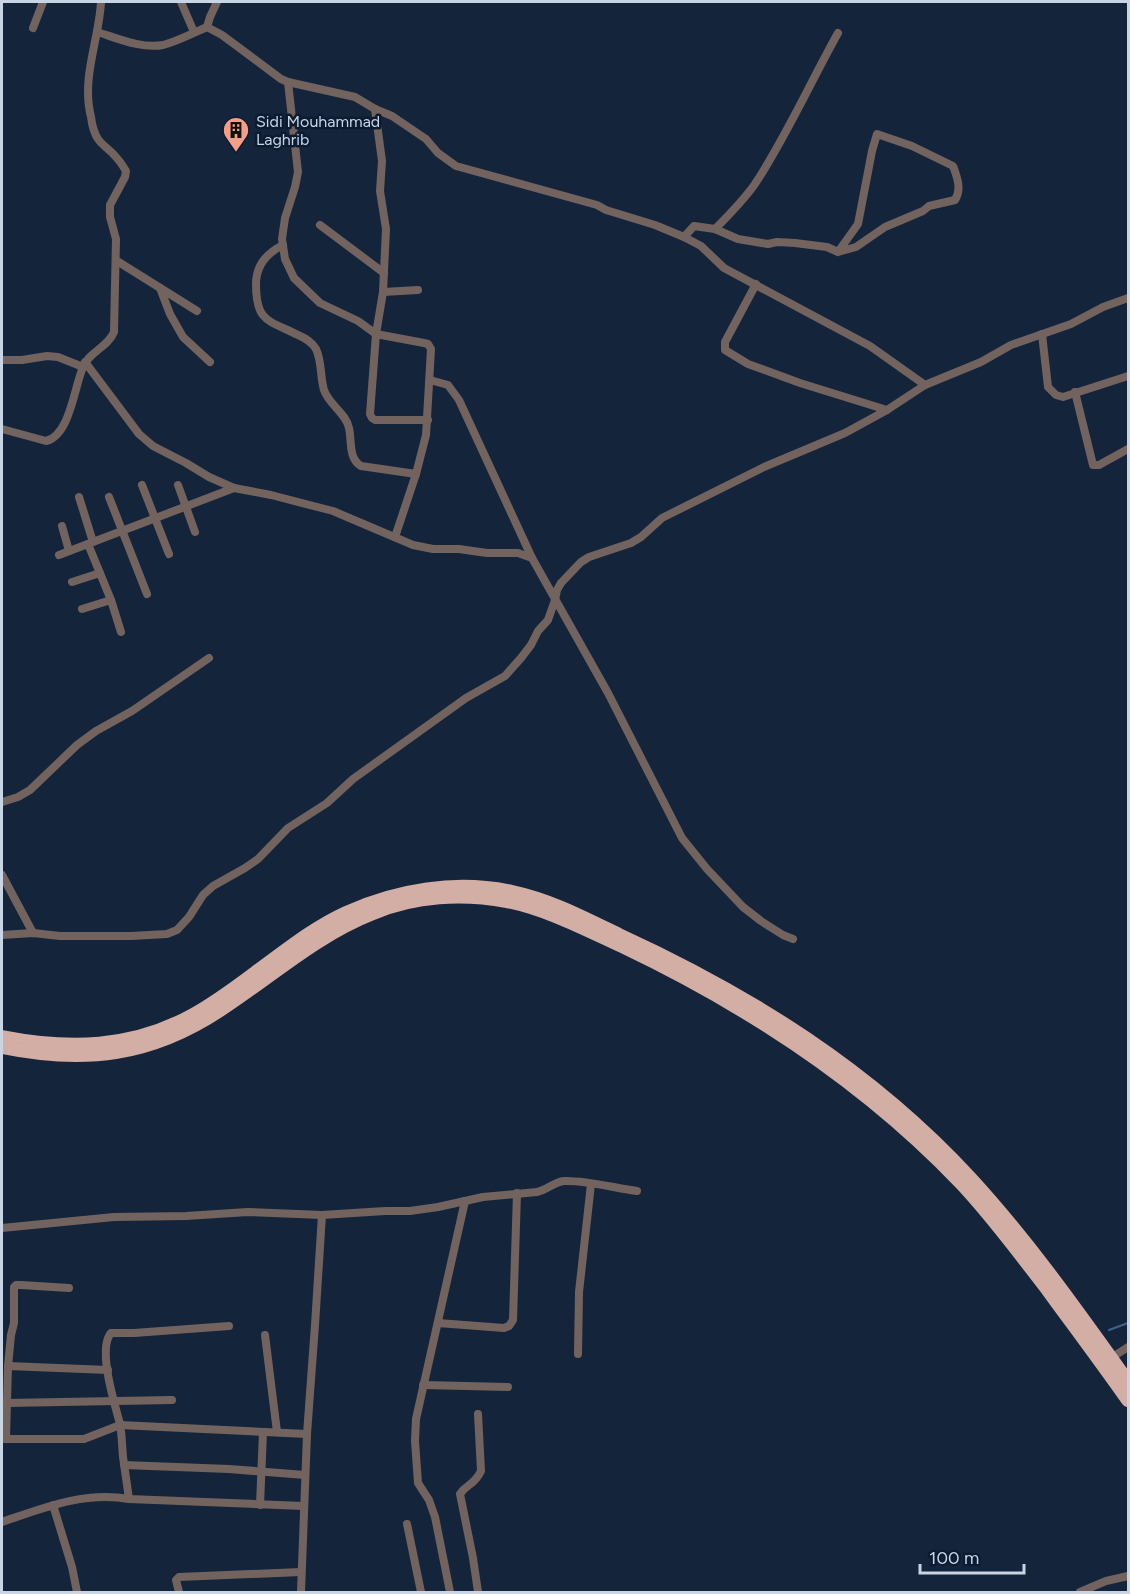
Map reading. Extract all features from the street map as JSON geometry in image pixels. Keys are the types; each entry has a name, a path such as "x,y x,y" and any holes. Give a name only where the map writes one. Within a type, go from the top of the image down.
{"highway":[{"path":"2,1037 65,1046 129,1039 160,1030 218,1001 301,939 343,915 383,898 425,889 468,887 510,891 552,903 670,958 732,991 796,1031 857,1075 915,1124 968,1176 1018,1232 1105,1355 1128,1401"},
{"path":"2,1047 65,1056 98,1055 164,1040 223,1009 329,934 378,910 419,900 448,897 491,899 530,907 587,930 696,983 782,1034 850,1083 914,1137 987,1211 1128,1382"}],"street":[{"path":"33,28 43,2"},
{"path":"2,429 46,441 60,433 84,365 111,339 114,332 114,288 117,261 116,239 109,210 126,171 115,156 99,141 89,110 88,83 101,2"},
{"path":"181,2 194,32"},
{"path":"207,27 217,2"},
{"path":"97,32 139,44 156,45 171,42 207,27 222,35 288,82 355,97 392,116 426,139 438,153 456,166 597,205 684,237 701,246 724,268 870,346 924,385"},
{"path":"715,229 735,209 755,183 778,146 838,33"},
{"path":"288,82 298,172 282,234 285,259 294,278 320,303 358,321 376,334 428,344 431,350 426,435 395,537"},
{"path":"375,109 382,161 380,191 386,229 383,292 376,334 370,414 375,420 428,420"},
{"path":"684,237 694,226 715,229 738,239 768,244 786,243 827,247 838,252 856,247 885,227 923,211 929,206 955,200 959,194 958,178 953,166 912,146 877,134 858,224 838,252"},
{"path":"320,225 384,273"},
{"path":"283,244 260,265 256,276 257,304 260,311 265,318 306,338 314,345 325,392 348,424 355,461 361,466 416,474"},
{"path":"117,261 197,311"},
{"path":"756,284 725,342 725,350 748,364 887,410"},
{"path":"160,288 170,315 183,337 210,362"},
{"path":"383,292 418,290"},
{"path":"2,935 33,933 60,936 131,936 167,934 177,930 213,886 258,859 288,828 327,803 361,773 466,698 504,676 531,645 538,631 548,620 557,590 581,562 589,557 631,543 662,518 764,467 845,433 887,410 924,385 981,362 1011,345 1071,324 1103,307 1128,298"},
{"path":"1042,334 1048,387 1059,396 1063,397 1128,376"},
{"path":"2,360 47,356 84,365 146,441 209,477 234,488 333,511 422,547 487,553 518,553 532,558"},
{"path":"429,380 448,385 459,400 532,558 626,727 681,838 743,908 793,939"},
{"path":"1075,392 1093,465 1099,465 1128,448"},
{"path":"178,484 195,532"},
{"path":"142,485 169,555"},
{"path":"59,555 234,488"},
{"path":"79,497 100,573 121,632"},
{"path":"109,497 147,594"},
{"path":"62,526 69,551"},
{"path":"72,582 100,573"},
{"path":"82,609 111,600"},
{"path":"2,802 30,790 77,745 96,731 132,711 209,658"},
{"path":"2,868 2,875 33,933"},
{"path":"2,1228 114,1217 248,1212 322,1215 410,1211 542,1191 564,1181 637,1191"},
{"path":"578,1354 579,1292 591,1184"},
{"path":"438,1323 504,1328 510,1326 513,1320 517,1193"},
{"path":"450,1593 435,1517 429,1500 418,1483 416,1419 465,1201"},
{"path":"301,1593 307,1434 322,1215"},
{"path":"69,1288 16,1285 14,1288 14,1327 6,1335 8,1366 4,1439 84,1439 120,1425 307,1434"},
{"path":"129,1499 120,1425 113,1402 108,1370 106,1345 108,1335 229,1326"},
{"path":"265,1335 277,1432"},
{"path":"1105,1355 1128,1347"},
{"path":"8,1366 108,1370"},
{"path":"423,1385 508,1387"},
{"path":"6,1403 172,1400"},
{"path":"478,1414 481,1471 478,1478 464,1488 460,1494 478,1593"},
{"path":"260,1505 263,1432"},
{"path":"124,1465 305,1475"},
{"path":"2,1522 53,1504 75,1498 96,1496 303,1506"},
{"path":"53,1504 72,1567 77,1593"},
{"path":"407,1524 422,1593"},
{"path":"179,1593 176,1580 179,1577 301,1572"},
{"path":"1080,1593 1106,1581 1128,1576"}],"waterway":[{"path":"1109,1330 1128,1323"}],"place":[{"name":"Sidi Mouhammad Laghrib","path":"236,153"}]}
